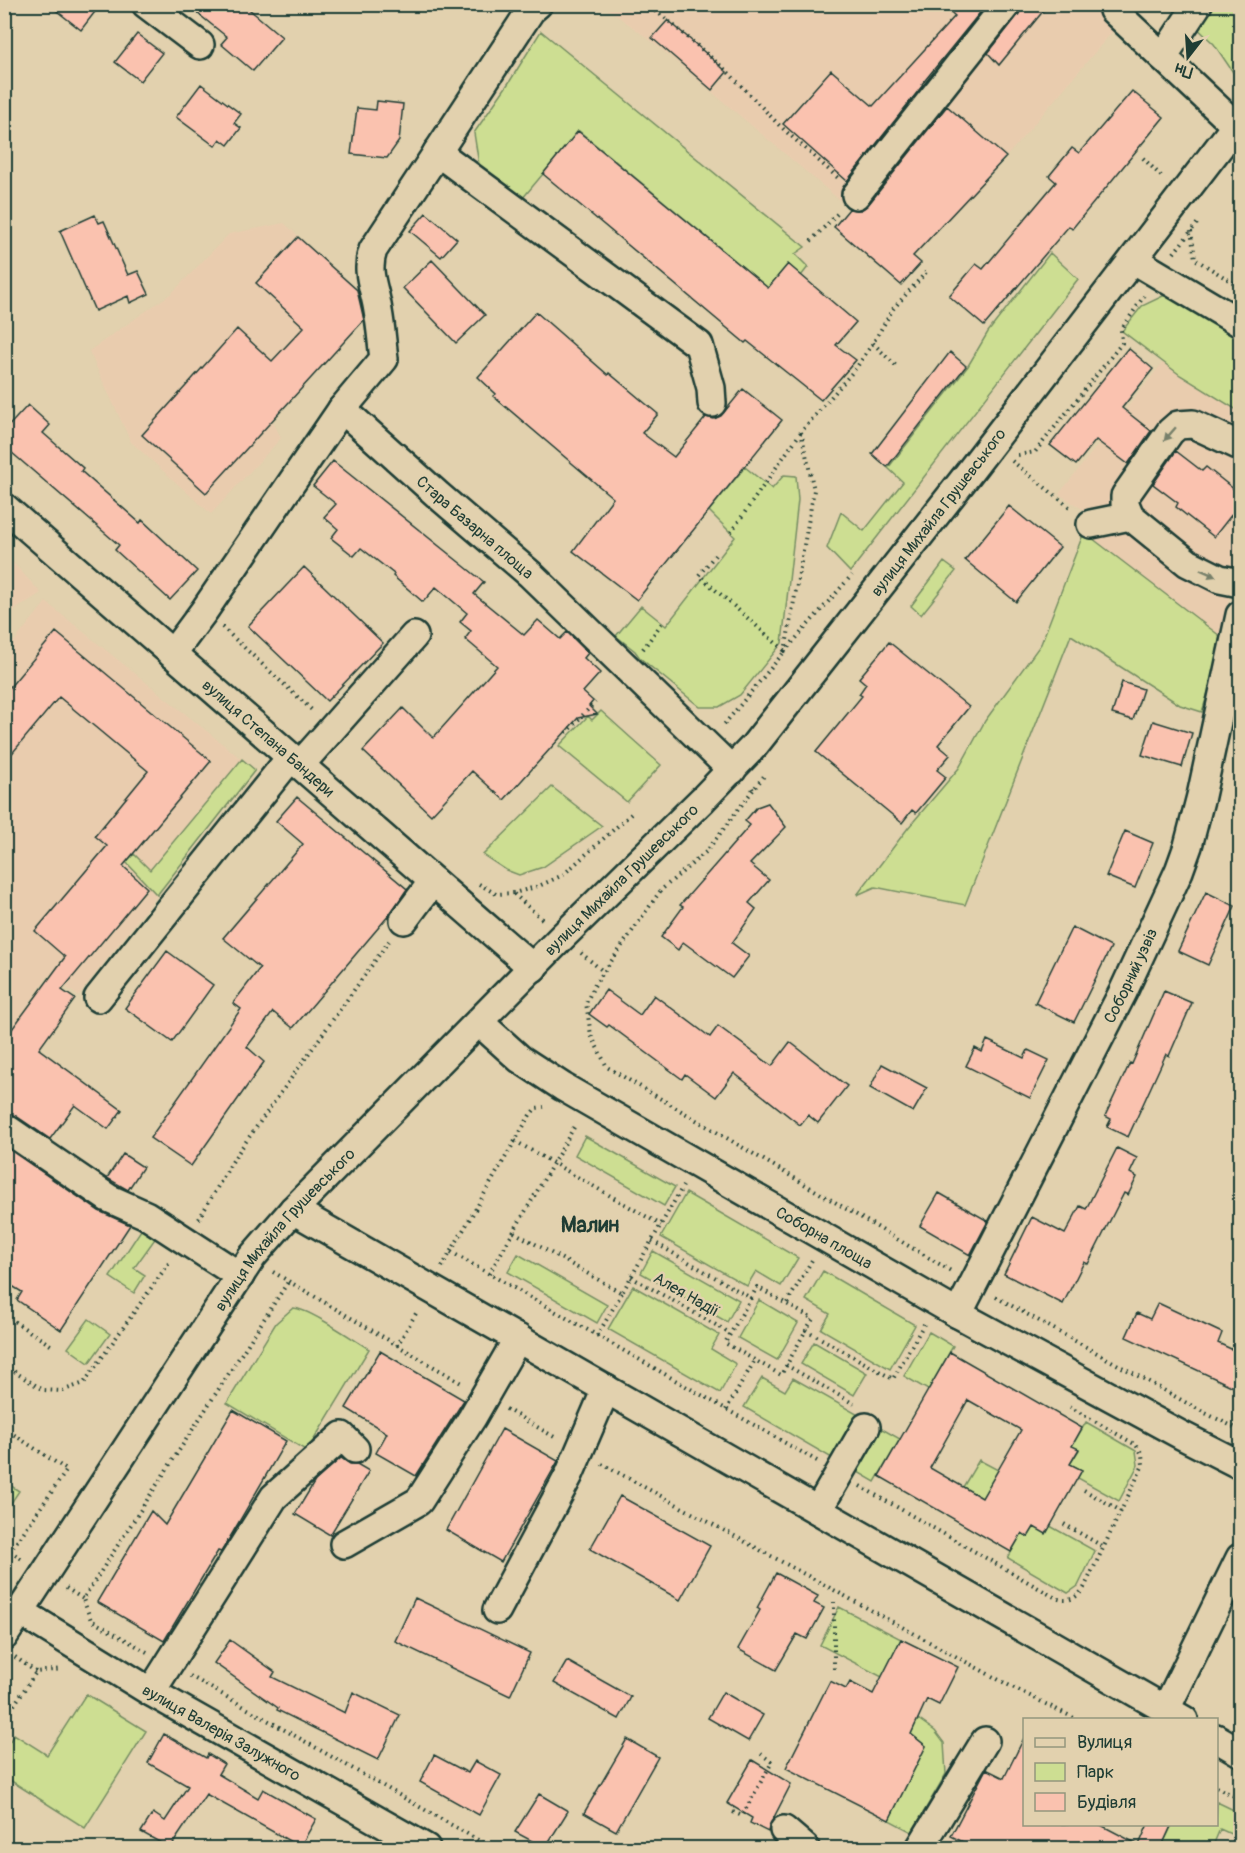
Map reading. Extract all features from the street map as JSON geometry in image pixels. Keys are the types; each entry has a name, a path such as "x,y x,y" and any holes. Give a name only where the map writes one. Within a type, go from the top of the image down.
{"street":[{"path":"146,4 200,45"},
{"path":"856,195 1007,4"},
{"path":"1163,57 1198,4"},
{"path":"172,654 342,409 384,359 378,309 369,273 369,261 381,237 534,6"},
{"path":"1113,10 1238,123"},
{"name":"вулиця Михайла Грушевського","path":"8,1646 21,1612 252,1257 293,1210 732,770 777,718 1238,123"},
{"path":"437,152 699,345 711,388 712,403"},
{"path":"1134,260 1240,323"},
{"name":"Стара Базарна площа","path":"342,409 530,574 732,770"},
{"path":"1240,446 1193,424 1178,425 1170,432 1125,496 1125,504 1130,516 1188,563 1220,579 1240,583"},
{"name":"вулиця Степана Бандери","path":"4,507 532,968"},
{"path":"1083,517 1130,516"},
{"name":"Соборний узвіз","path":"958,1314 1123,992 1179,871 1201,795 1240,615"},
{"path":"98,999 296,761 414,636"},
{"path":"404,920 434,882"},
{"name":"Соборна площа","path":"479,1022 520,1059 563,1087 958,1314 1240,1465"},
{"path":"4,1127 108,1198 146,1215 240,1276"},
{"path":"293,1210 1175,1714 1240,1558"},
{"path":"344,1544 419,1502 518,1338"},
{"path":"497,1610 569,1475 606,1389"},
{"path":"818,1510 864,1418"},
{"path":"151,1692 274,1497 342,1436 354,1449"},
{"name":"вулиця Валерія Залужного","path":"21,1612 151,1692 426,1848"},
{"path":"1218,1739 1240,1752"},
{"path":"920,1848 985,1741"},
{"path":"784,1830 805,1848"}],"path":[{"path":"645,4 729,72 779,125 856,195"},
{"path":"1143,158 1169,184"},
{"path":"1005,470 1019,453 1035,452 1122,343 1121,330 1205,212"},
{"path":"811,241 835,216"},
{"path":"1191,231 1195,259 1240,287"},
{"path":"731,532 801,432 856,368 893,309 928,270"},
{"path":"873,343 896,366"},
{"path":"789,638 814,490 801,432"},
{"path":"1012,461 1083,517"},
{"path":"706,745 785,651 701,577 716,554"},
{"path":"566,734 595,702"},
{"path":"732,770 753,790"},
{"path":"768,772 706,852 661,891 594,986 586,1003 591,1035 607,1067 974,1284 1203,1412 1240,1430"},
{"path":"4,1365 44,1390 62,1391 84,1383 198,1221 235,1157 404,920"},
{"path":"397,1346 532,1111 539,1107 549,1109 563,1087"},
{"path":"489,1274 576,1124"},
{"path":"515,1142 661,1225"},
{"path":"597,1336 683,1186"},
{"path":"514,1232 622,1293"},
{"path":"652,1241 751,1298"},
{"path":"451,1252 1061,1600 1070,1600 1080,1593 1143,1466 1140,1449 1065,1405"},
{"path":"787,1304 812,1260"},
{"name":"Алея Надії","path":"631,1277 730,1333"},
{"path":"492,1848 92,1620 83,1599 288,1282 579,1452 1014,1688 1076,1718"},
{"path":"757,1287 787,1304 813,1318 781,1375 725,1343 757,1287"},
{"path":"4,1315 52,1346"},
{"path":"806,1330 893,1379 924,1324"},
{"path":"726,1410 755,1360"},
{"path":"786,1365 864,1418"},
{"path":"4,1428 67,1470 4,1560"},
{"path":"1084,1490 1121,1511"},
{"path":"1064,1524 1104,1547"},
{"path":"834,1602 834,1669"},
{"path":"8,1646 36,1672"},
{"path":"4,1720 36,1672 61,1668 71,1674"},
{"path":"733,1812 742,1816 772,1762 761,1754"},
{"path":"1218,1788 1240,1799"}],"shaded area":[{"path":"1118,4 1118,25 1006,157 914,256 921,263 901,285 834,227 849,208 654,43 603,5"},
{"path":"284,223 376,306 272,420 281,438 211,514 131,442 89,351 172,293 229,234"},
{"path":"1164,361 1180,375 1240,412 1240,554 1220,636 1084,532 1098,519 1059,494"},
{"path":"5,554 41,593 5,616"},
{"path":"46,602 255,770 78,996 49,975 5,1039 5,653"},
{"path":"951,1836 975,1848 944,1848"}],"green space":[{"path":"1173,5 1240,5 1240,73 1237,78 1214,44"},
{"path":"541,31 805,247 795,254 808,267 801,276 788,264 768,288 579,131 522,199 480,171 474,133"},
{"path":"1050,253 1078,279 850,572 827,548 841,512 864,531 903,482 888,468 968,366 988,332"},
{"path":"1165,295 1202,303 1240,329 1240,412 1180,375 1122,331 1142,306"},
{"path":"745,467 772,489 784,475 796,476 798,500 782,643 740,695 719,707 700,707 616,636 641,606 666,626 735,537 709,511"},
{"path":"1084,532 1220,636 1211,683 1202,712 1180,705 1071,635 965,905 875,887 857,895 908,828 959,768 985,721 1041,644"},
{"path":"944,562 956,571 921,615 911,606"},
{"path":"601,711 661,765 627,802 559,746 588,716 592,720"},
{"path":"242,759 255,770 157,895 126,862 134,854 150,870"},
{"path":"552,787 602,826 543,867 519,875 506,870 483,855"},
{"path":"585,1136 675,1187 664,1206 575,1155"},
{"path":"686,1193 798,1258 781,1286 756,1271 747,1286 661,1237"},
{"path":"143,1227 157,1236 134,1268 145,1275 134,1293 110,1277"},
{"path":"653,1251 739,1300 727,1322 641,1273"},
{"path":"518,1254 607,1305 597,1323 508,1272"},
{"path":"823,1271 915,1325 890,1369 821,1329 830,1314 806,1300"},
{"path":"633,1286 719,1335 711,1349 736,1364 720,1393 608,1329"},
{"path":"759,1300 798,1323 777,1360 738,1338"},
{"path":"293,1308 309,1313 369,1349 307,1451 227,1403 276,1323"},
{"path":"89,1319 110,1334 89,1363 68,1348"},
{"path":"929,1332 953,1346 928,1390 904,1376"},
{"path":"814,1342 867,1373 854,1395 801,1364"},
{"path":"762,1378 785,1391 793,1378 862,1417 837,1461 744,1407"},
{"path":"1086,1422 1136,1451 1138,1465 1119,1501 1078,1478 1082,1470 1070,1464 1079,1450 1072,1446"},
{"path":"875,1425 900,1439 875,1482 851,1468"},
{"path":"979,1460 998,1470 982,1498 963,1487"},
{"path":"5,1482 19,1491 5,1512"},
{"path":"1050,1526 1095,1551 1078,1586 1068,1593 1008,1558 1022,1533 1028,1537 1034,1527"},
{"path":"839,1607 901,1639 882,1677 820,1645"},
{"path":"86,1694 146,1731 85,1828 5,1777 5,1749 14,1734 47,1755"},
{"path":"918,1719 935,1731 944,1743 946,1774 912,1832 889,1820 926,1746 911,1734"},
{"path":"1218,1802 1240,1813 1233,1835 1220,1829 1212,1848 1161,1848 1172,1826 1218,1826"}],"building":[{"path":"48,4 101,4 81,30"},
{"path":"186,4 243,4 282,37 253,71 221,44 227,37"},
{"path":"942,4 987,4 847,181 783,124 831,70 873,106 955,16"},
{"path":"1022,4 1049,4 999,65 988,53 1019,14"},
{"path":"668,20 727,72 712,90 652,38"},
{"path":"137,34 162,53 140,81 115,62"},
{"path":"201,84 241,114 234,123 241,128 228,145 220,139 215,146 176,117"},
{"path":"1132,91 1164,117 1072,229 1069,226 984,326 949,296 976,264 983,269 1056,182 1049,176 1072,148 1079,153"},
{"path":"377,101 403,104 399,141 387,158 351,154 357,108 376,110"},
{"path":"947,106 1006,157 913,256 921,263 901,285 834,227 849,209 861,210 868,205"},
{"path":"578,131 768,288 788,264 856,322 836,345 856,360 821,400 747,341 745,343 543,174"},
{"path":"426,213 457,239 441,257 410,231"},
{"path":"95,215 99,223 104,221 128,275 138,271 149,294 130,303 128,296 95,311 60,231"},
{"path":"298,237 357,290 364,320 206,493 142,435 237,329 272,361 304,327 256,283"},
{"path":"432,260 485,315 456,343 403,288"},
{"path":"536,312 608,375 609,373 658,414 642,433 674,457 706,417 714,419 721,416 743,389 782,420 637,600 573,551 613,498 493,396 496,394 478,377"},
{"path":"1128,348 1153,369 1122,408 1151,431 1128,464 1096,440 1076,465 1050,445"},
{"path":"950,352 966,366 887,467 872,454"},
{"path":"28,405 50,425 43,433 83,468 81,471 140,523 142,520 197,571 170,600 115,550 119,545 4,446 4,431"},
{"path":"1176,451 1202,471 1206,467 1240,494 1240,504 1214,537 1176,507 1178,503 1153,484"},
{"path":"333,461 484,582 474,594 524,635 538,620 560,639 567,632 588,653 584,658 600,673 583,692 593,701 589,706 597,714 578,718 504,800 472,771 431,815 363,751 403,708 433,738 497,666 465,639 471,631 460,622 467,613 436,587 423,602 393,576 394,574 361,548 354,556 331,538 338,529 324,517 336,504 313,486"},
{"path":"1009,506 1060,547 1016,602 965,560"},
{"path":"304,567 383,643 327,701 248,626"},
{"path":"56,632 211,761 123,866 147,888 62,990 75,999 39,1049 122,1110 108,1129 75,1105 50,1139 13,1114 4,1111 4,1040 65,957 35,931 107,846 95,836 148,771 59,697 4,763 4,694"},
{"path":"889,642 969,707 938,745 950,755 937,770 946,777 916,813 912,810 902,823 816,752 862,696 859,694 866,684 859,678"},
{"path":"1122,682 1143,689 1133,720 1112,714"},
{"path":"1153,721 1192,733 1182,767 1142,755"},
{"path":"297,797 407,889 390,914 293,1028 273,1012 247,1047 264,1062 191,1166 150,1138 241,1009 233,1003 260,968 223,938 303,844 276,821"},
{"path":"768,803 786,827 750,864 769,880 749,903 756,909 732,943 749,956 732,978 683,942 678,950 661,937 683,907 680,905 750,825 745,821 757,807"},
{"path":"1125,831 1153,843 1135,888 1106,876"},
{"path":"1206,892 1235,906 1208,965 1178,951"},
{"path":"1072,927 1111,947 1074,1022 1035,1003"},
{"path":"167,951 213,985 172,1042 125,1008"},
{"path":"606,990 640,1015 654,995 710,1037 718,1026 772,1066 790,1042 847,1086 818,1123 808,1115 800,1125 734,1073 716,1097 685,1074 682,1079 609,1025 607,1027 589,1014"},
{"path":"1164,991 1192,1003 1169,1056 1166,1054 1128,1137 1107,1127 1111,1119 1105,1116 1130,1063 1132,1064"},
{"path":"987,1040 1024,1058 1028,1050 1049,1060 1030,1098 966,1066 975,1048 982,1052"},
{"path":"882,1064 927,1088 913,1112 870,1088"},
{"path":"4,1146 99,1211 130,1225 61,1330 17,1300 22,1292 4,1281"},
{"path":"1117,1148 1137,1158 1130,1173 1137,1177 1128,1195 1124,1193 1088,1264 1084,1262 1063,1304 1004,1274 1032,1217 1065,1234 1080,1206 1086,1209"},
{"path":"123,1154 143,1167 128,1190 107,1178"},
{"path":"939,1193 988,1221 970,1255 920,1226"},
{"path":"1158,1303 1222,1333 1218,1343 1240,1353 1240,1390 1126,1337 1137,1313 1150,1319"},
{"path":"380,1351 464,1400 416,1476 376,1453 387,1433 346,1408"},
{"path":"950,1352 1082,1428 1072,1446 1079,1449 1070,1464 1082,1470 1046,1534 1034,1527 1028,1537 1022,1533 1011,1552 879,1476","holes":["968,1400 1021,1430 982,1498 930,1468"]},
{"path":"233,1410 286,1441 229,1539 221,1552 218,1551 164,1641 97,1602 151,1511 165,1525"},
{"path":"502,1429 558,1461 501,1562 446,1530"},
{"path":"341,1458 369,1471 330,1535 295,1514 315,1481"},
{"path":"620,1496 710,1546 680,1600 590,1549"},
{"path":"776,1573 818,1596 814,1603 824,1608 807,1639 797,1634 776,1670 738,1649 760,1610 757,1608"},
{"path":"415,1598 530,1653 510,1696 395,1641"},
{"path":"901,1639 958,1667 939,1705 927,1699 911,1734 926,1746 889,1820 786,1768 830,1681 846,1689 850,1682 873,1694"},
{"path":"230,1640 275,1672 272,1677 345,1713 353,1692 400,1715 378,1760 277,1710 278,1708 214,1663"},
{"path":"567,1661 631,1697 619,1719 554,1683"},
{"path":"723,1692 763,1715 748,1741 708,1718"},
{"path":"164,1734 206,1758 208,1754 224,1764 218,1774 258,1798 263,1789 316,1819 300,1847 206,1794 170,1848 141,1832 153,1813 165,1821 188,1786 148,1763"},
{"path":"627,1739 658,1757 616,1831 584,1813"},
{"path":"1023,1740 1023,1826 1103,1826 1139,1845 1147,1826 1171,1826 1161,1848 975,1848 951,1836 986,1769 1004,1778"},
{"path":"434,1755 468,1773 475,1761 501,1775 479,1815 420,1782"},
{"path":"752,1760 791,1784 768,1832 750,1823 752,1818 727,1803"},
{"path":"539,1794 568,1811 545,1848 515,1832"}],"district":[{"name":"Малин","path":"590,1224"}]}
